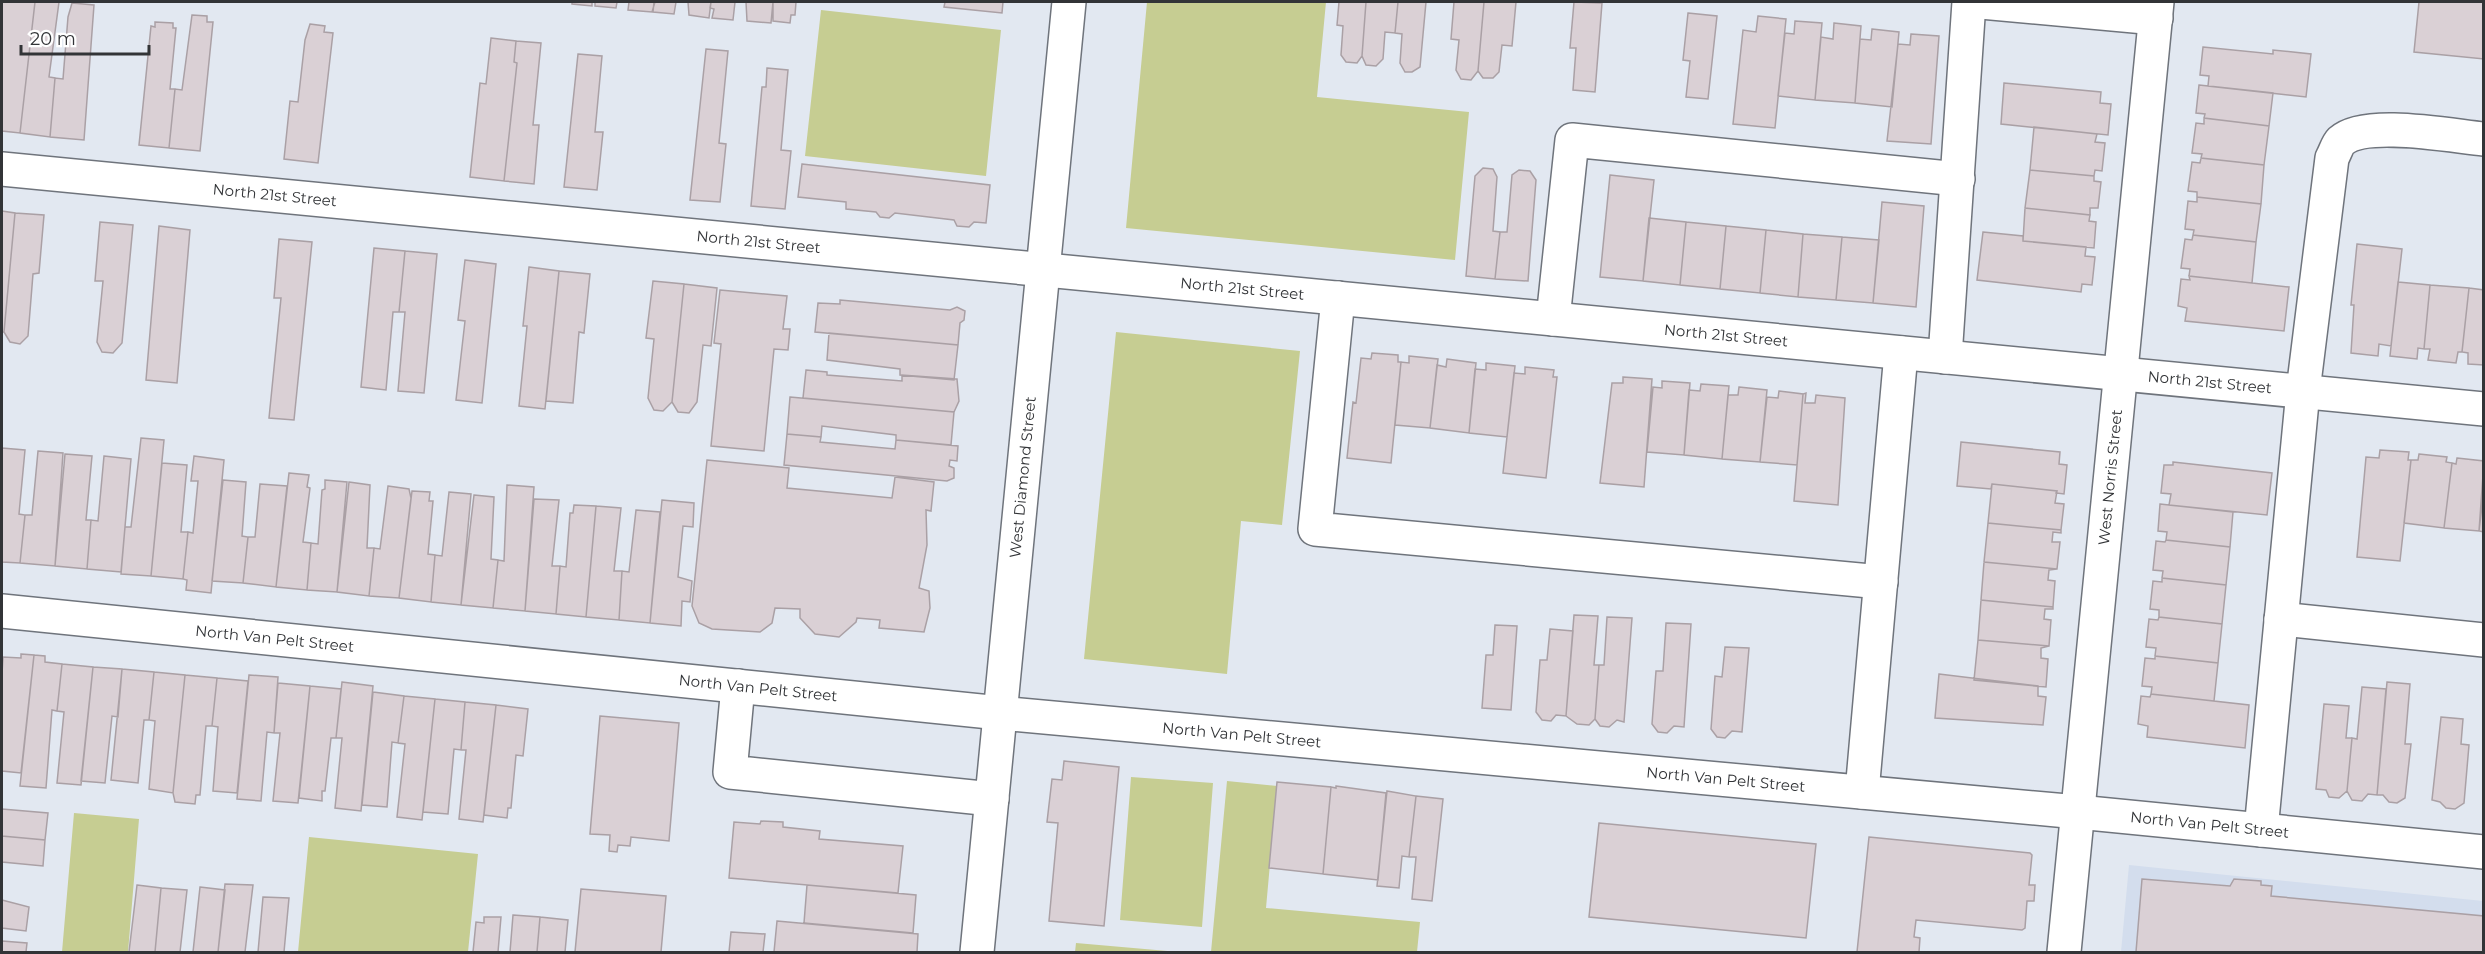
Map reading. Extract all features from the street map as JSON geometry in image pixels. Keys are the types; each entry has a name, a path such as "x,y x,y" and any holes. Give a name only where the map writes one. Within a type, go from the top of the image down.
{"street":[{"name":"West Diamond Street","path":"976,952 1068,2"},
{"path":"1945,357 1969,2"},
{"path":"1982,2 2156,10"},
{"name":"West Norris Street","path":"2064,952 2156,10"},
{"path":"2260,830 2303,391 2332,158 2340,141 2360,132 2387,130 2484,140"},
{"path":"1553,319 1572,140 1958,179"},
{"name":"North 21st Street","path":"2,169 2484,409"},
{"path":"1338,298 1315,530 1881,582"},
{"path":"1862,792 1901,352"},
{"name":"North Van Pelt Street","path":"2,611 1000,713 2078,812 2484,852"},
{"path":"2281,619 2484,640"},
{"path":"738,686 730,772 992,799"}],"shaded area":[{"path":"2129,865 2483,901 2483,952 2121,952"}],"green space":[{"path":"1147,2 1326,2 1317,97 1469,112 1455,260 1126,228"},
{"path":"821,10 1001,30 986,176 805,156"},
{"path":"1116,332 1300,351 1282,525 1241,521 1227,674 1084,659"},
{"path":"1131,777 1213,783 1202,927 1120,920"},
{"path":"1227,781 1277,786 1266,908 1420,922 1417,952 1211,952"},
{"path":"74,813 139,819 128,952 62,952"},
{"path":"309,837 478,854 468,952 298,952"},
{"path":"1076,943 1179,952 1075,952"}],"building":[{"path":"2,2 35,2 20,133 2,131"},
{"path":"35,2 59,2 49,77 55,78 50,137 20,133"},
{"path":"572,2 592,2 592,6 572,4"},
{"path":"595,2 617,2 616,8 595,6"},
{"path":"629,2 655,2 652,12 628,10"},
{"path":"654,2 676,2 674,14 653,12"},
{"path":"688,2 711,2 709,18 689,15"},
{"path":"711,2 735,2 733,20 712,18 714,9 710,8"},
{"path":"746,2 773,2 771,23 747,21"},
{"path":"773,2 796,2 795,15 791,15 790,23 773,21"},
{"path":"945,2 1003,2 1002,13 944,7"},
{"path":"1339,2 1366,2 1362,56 1357,63 1346,62 1341,55 1343,26 1337,25"},
{"path":"1366,2 1398,2 1395,33 1385,32 1383,59 1376,66 1366,65 1362,56"},
{"path":"1398,2 1426,2 1420,67 1412,72 1405,72 1400,63 1402,34 1395,33"},
{"path":"1454,2 1484,2 1478,71 1471,80 1461,79 1456,70 1459,40 1451,39"},
{"path":"1484,2 1516,2 1512,46 1502,45 1499,72 1493,78 1483,78 1478,71"},
{"path":"1574,2 1602,3 1595,92 1573,90 1576,48 1570,48"},
{"path":"2419,2 2484,2 2484,59 2414,52"},
{"path":"72,3 94,5 84,140 50,137 55,78 63,79 68,17"},
{"path":"1688,13 1717,16 1708,99 1686,97 1690,61 1683,60"},
{"path":"192,15 207,16 207,22 213,22 200,151 169,148 175,89 182,90"},
{"path":"1758,16 1786,19 1775,128 1733,124 1743,30 1756,32"},
{"path":"1795,21 1822,23 1815,100 1778,96 1785,33 1794,34"},
{"path":"155,22 173,23 173,28 176,28 170,89 175,89 169,148 139,145 151,26 155,27"},
{"path":"1834,23 1861,26 1855,103 1815,100 1821,37 1833,39"},
{"path":"310,24 325,26 324,32 333,33 318,163 284,159 290,101 298,102 305,40"},
{"path":"1872,29 1899,32 1892,107 1855,103 1860,39 1871,40"},
{"path":"1911,34 1939,36 1931,144 1887,141 1898,44 1910,45"},
{"path":"491,38 516,41 514,62 517,63 504,181 470,177 480,83 486,84"},
{"path":"516,41 541,43 533,125 539,125 534,184 504,181 517,63 514,62"},
{"path":"2203,47 2273,54 2273,50 2311,54 2306,97 2208,86 2209,76 2200,75"},
{"path":"706,49 728,51 719,143 726,144 720,202 690,200"},
{"path":"578,54 602,56 595,132 603,132 597,190 564,187"},
{"path":"767,68 788,70 781,150 791,151 785,209 751,206 762,87 766,87"},
{"path":"2004,83 2101,92 2100,103 2111,104 2108,135 2001,124"},
{"path":"2199,85 2273,93 2269,126 2204,118 2205,114 2196,113"},
{"path":"2204,118 2269,126 2264,165 2201,158 2202,154 2192,153 2196,123 2204,124"},
{"path":"2034,127 2097,134 2095,142 2105,143 2102,171 2095,170 2094,176 2030,170"},
{"path":"2201,158 2264,165 2261,204 2197,197 2197,192 2188,191 2192,162 2200,163"},
{"path":"802,164 990,185 986,223 974,222 969,227 957,226 954,220 895,213 889,218 880,217 876,212 846,209 846,202 798,197"},
{"path":"1483,168 1493,169 1497,177 1493,231 1500,232 1495,279 1466,276 1475,176"},
{"path":"1519,170 1530,171 1536,180 1528,281 1495,279 1500,232 1507,232 1512,175"},
{"path":"2030,170 2094,176 2094,181 2101,182 2098,208 2090,208 2090,215 2025,208"},
{"path":"1610,175 1654,180 1643,281 1600,277"},
{"path":"2197,197 2261,204 2256,242 2193,235 2194,230 2185,229 2188,201 2197,202"},
{"path":"1882,202 1924,206 1916,307 1873,303"},
{"path":"2025,208 2090,215 2089,221 2096,222 2094,248 2023,241"},
{"path":"2,211 15,213 4,332 2,332"},
{"path":"15,213 44,215 39,273 33,274 28,336 20,344 10,342 4,332"},
{"path":"1649,218 1686,222 1680,285 1643,281"},
{"path":"100,222 133,225 122,343 113,353 102,352 97,342 103,281 95,281"},
{"path":"1686,222 1726,226 1720,289 1680,285"},
{"path":"159,226 190,230 177,383 146,380"},
{"path":"1726,226 1766,230 1760,293 1720,289"},
{"path":"1766,230 1803,234 1798,297 1760,293"},
{"path":"1983,232 2023,236 2023,241 2086,247 2085,256 2095,257 2092,285 2082,284 2081,292 1977,280"},
{"path":"1803,234 1842,237 1836,300 1798,297"},
{"path":"2193,235 2256,242 2252,283 2189,276 2190,269 2181,268 2185,239 2192,240"},
{"path":"1842,237 1879,240 1873,303 1836,300"},
{"path":"279,239 312,242 294,420 269,418 281,298 274,298"},
{"path":"2357,244 2402,249 2391,346 2379,344 2378,356 2351,353 2354,305 2351,305"},
{"path":"374,248 405,251 399,312 393,312 386,390 361,387"},
{"path":"405,251 437,254 424,393 398,391 405,312 399,312"},
{"path":"465,260 496,264 482,403 456,400 465,321 458,320"},
{"path":"529,267 559,271 545,409 519,406 527,326 523,326"},
{"path":"559,271 590,274 584,333 579,332 573,403 546,401"},
{"path":"2189,276 2289,287 2284,331 2185,321 2187,308 2178,306 2181,279 2190,280"},
{"path":"653,281 684,284 672,402 663,411 654,410 648,398 654,339 646,338"},
{"path":"2398,282 2430,285 2424,349 2418,348 2417,359 2390,356"},
{"path":"684,284 717,288 711,346 703,345 697,402 689,413 678,412 672,402"},
{"path":"2430,285 2469,288 2462,352 2458,352 2456,363 2428,360 2430,349 2424,349"},
{"path":"2469,288 2484,290 2484,365 2468,364 2468,353 2462,352"},
{"path":"720,290 787,296 783,329 790,329 788,350 774,349 764,451 711,446 721,344 714,343"},
{"path":"840,300 950,310 957,307 965,311 964,320 960,323 958,345 815,332 818,303 840,304"},
{"path":"829,333 958,345 954,380 900,375 900,369 827,360"},
{"path":"1372,353 1398,355 1398,362 1401,362 1391,463 1347,458 1353,402 1356,403 1361,358 1371,359"},
{"path":"1409,356 1438,359 1430,428 1395,425 1401,362 1409,363"},
{"path":"1447,359 1476,363 1469,433 1430,428 1437,365 1446,367"},
{"path":"1486,363 1515,366 1507,437 1469,433 1475,369 1486,370"},
{"path":"1525,367 1554,370 1553,377 1557,377 1546,478 1503,473 1514,373 1525,374"},
{"path":"806,370 827,372 827,375 902,381 902,375 957,379 959,401 954,412 803,398"},
{"path":"1623,377 1652,379 1644,487 1600,483 1612,383 1623,383"},
{"path":"1662,381 1690,383 1684,455 1647,452 1653,387 1662,388"},
{"path":"1701,384 1729,386 1722,459 1684,455 1689,390 1700,391"},
{"path":"1739,387 1767,390 1760,462 1722,459 1728,395 1738,395"},
{"path":"1779,391 1803,394 1797,465 1760,462 1767,397 1778,398"},
{"path":"1806,393 1805,403 1815,403 1816,395 1845,398 1838,505 1794,501 1803,394"},
{"path":"790,397 954,412 951,445 896,440 896,435 822,426 821,437 787,434"},
{"path":"787,434 821,437 820,442 895,449 896,440 958,446 957,461 950,460 949,466 954,468 954,478 947,481 784,465"},
{"path":"141,438 164,440 151,576 121,574 125,527 131,527"},
{"path":"1961,442 2060,452 2059,464 2067,465 2064,494 2056,493 2057,491 1992,484 1991,489 1957,486"},
{"path":"2,448 25,450 19,514 25,515 20,563 2,562"},
{"path":"2380,450 2409,452 2408,460 2411,460 2400,561 2357,557 2366,457 2379,458"},
{"path":"38,451 63,453 55,566 20,563 25,515 32,515"},
{"path":"65,454 92,456 86,520 91,520 87,569 55,566"},
{"path":"2419,454 2447,457 2446,462 2452,463 2444,528 2404,523 2411,460 2418,460"},
{"path":"104,456 131,459 121,572 87,569 91,520 98,521"},
{"path":"194,456 224,460 211,593 186,590 187,580 183,579 188,532 193,533 198,481 191,481"},
{"path":"2457,458 2484,461 2479,531 2444,528 2452,463 2456,464"},
{"path":"707,460 789,468 787,488 892,498 895,477 934,482 931,511 926,510 927,545 919,588 929,591 930,608 924,632 879,628 880,620 857,618 856,622 839,637 815,634 800,618 800,609 775,608 772,623 760,632 712,629 699,623 692,606"},
{"path":"2173,462 2272,473 2267,515 2169,505 2171,494 2161,493 2164,465 2173,465"},
{"path":"162,463 187,465 181,532 188,532 183,579 151,576"},
{"path":"289,473 309,475 307,487 310,488 303,542 311,543 307,590 276,587"},
{"path":"223,480 246,482 242,536 248,537 243,583 212,581"},
{"path":"325,480 347,482 337,592 307,590 311,543 318,544 322,490 325,489"},
{"path":"349,482 370,485 367,548 374,548 369,596 337,592"},
{"path":"260,484 287,486 276,587 243,583 248,537 255,537"},
{"path":"1992,484 2057,491 2055,503 2064,504 2061,530 1988,523"},
{"path":"507,485 534,487 525,611 493,608 498,560 504,561"},
{"path":"388,486 409,489 411,498 399,598 369,596 374,548 380,549"},
{"path":"2484,489 2484,532 2479,531"},
{"path":"412,491 430,492 429,501 433,501 428,554 435,555 431,602 399,598"},
{"path":"449,492 471,494 461,605 431,602 435,555 442,556"},
{"path":"474,495 494,497 491,559 498,560 493,608 461,605"},
{"path":"534,499 559,500 552,566 560,566 556,614 525,611"},
{"path":"662,500 694,503 693,527 683,526 678,577 692,581 690,602 682,601 681,626 650,623"},
{"path":"2160,504 2233,512 2230,547 2166,540 2167,532 2158,531"},
{"path":"574,505 596,506 586,617 556,614 560,566 566,567 570,513 573,513"},
{"path":"596,506 621,508 614,571 622,571 619,620 586,617"},
{"path":"636,510 660,512 650,623 619,620 622,571 629,572"},
{"path":"1988,523 2061,530 2061,533 2053,532 2052,542 2060,542 2057,569 1984,562"},
{"path":"2166,540 2230,547 2226,585 2162,578 2163,571 2153,570 2156,541 2165,542"},
{"path":"1984,562 2057,569 2049,570 2048,580 2055,581 2053,607 1981,600"},
{"path":"2162,578 2226,585 2222,624 2159,617 2159,610 2150,609 2153,581 2162,582"},
{"path":"1981,600 2053,607 2053,609 2045,609 2044,619 2051,620 2049,646 1978,640"},
{"path":"1574,615 1598,616 1594,665 1599,665 1595,719 1589,725 1577,724 1566,716"},
{"path":"1607,617 1632,618 1624,722 1617,720 1609,727 1600,726 1595,719 1599,665 1604,665"},
{"path":"2159,617 2222,624 2218,663 2155,656 2156,648 2146,647 2149,619 2158,620"},
{"path":"1666,623 1691,624 1684,727 1674,726 1667,733 1658,732 1652,724 1656,671 1663,671"},
{"path":"1495,625 1517,626 1511,710 1482,708 1486,655 1493,655"},
{"path":"1550,629 1573,631 1566,716 1556,715 1551,721 1542,720 1536,712 1540,660 1547,660"},
{"path":"1978,640 2049,646 2041,648 2041,658 2048,659 2046,687 1974,680"},
{"path":"1725,647 1749,648 1742,732 1732,731 1725,738 1717,737 1711,729 1715,676 1722,677"},
{"path":"21,654 34,655 21,773 2,771 2,674 3,657 21,658"},
{"path":"34,655 45,656 45,662 62,664 57,711 52,710 46,788 20,786"},
{"path":"2155,656 2218,663 2214,701 2151,694 2152,687 2142,686 2145,658 2155,659"},
{"path":"62,664 93,667 81,785 57,783 64,712 57,711"},
{"path":"93,667 122,669 118,717 112,716 105,783 81,781"},
{"path":"122,669 154,672 149,720 144,720 138,783 111,780"},
{"path":"154,672 185,675 173,793 149,789 155,721 149,720"},
{"path":"1939,674 2038,686 2038,696 2046,697 2043,725 1935,718"},
{"path":"185,675 217,678 212,726 206,726 200,795 196,795 195,804 175,802 173,793"},
{"path":"249,675 278,677 274,733 267,732 261,801 237,799"},
{"path":"217,678 248,681 237,793 213,791 218,727 212,726"},
{"path":"342,682 373,686 361,811 335,808 342,738 336,738"},
{"path":"2387,682 2410,684 2405,744 2411,744 2405,798 2397,803 2389,802 2383,795 2377,795"},
{"path":"278,683 310,686 298,803 273,801 280,733 274,733"},
{"path":"310,686 341,689 336,738 331,738 322,801 299,798"},
{"path":"2362,687 2386,689 2377,795 2368,794 2362,801 2352,800 2347,791 2352,738 2357,739"},
{"path":"373,692 404,696 398,743 392,742 387,807 362,805"},
{"path":"2151,694 2249,705 2245,748 2147,737 2148,726 2138,724 2141,696 2150,697"},
{"path":"404,696 435,699 422,820 397,817 405,744 398,743"},
{"path":"435,699 465,702 461,750 454,749 448,814 423,812"},
{"path":"465,702 496,705 483,822 459,819 466,750 461,750"},
{"path":"2324,704 2349,706 2346,738 2352,738 2347,791 2339,798 2329,797 2326,790 2316,789"},
{"path":"496,705 528,709 523,756 516,755 511,808 508,808 507,818 484,815"},
{"path":"600,716 679,723 669,841 631,837 630,846 618,845 617,852 609,851 610,835 590,834"},
{"path":"2441,717 2463,719 2461,744 2469,745 2464,803 2455,809 2446,808 2440,802 2432,800"},
{"path":"1064,761 1119,767 1104,926 1049,921 1058,823 1047,822 1052,779 1062,780"},
{"path":"1277,782 1331,787 1323,874 1269,868"},
{"path":"1336,786 1386,793 1378,880 1323,874 1331,787 1336,788"},
{"path":"1387,791 1416,796 1409,857 1402,856 1399,888 1377,886"},
{"path":"1416,796 1443,799 1432,901 1412,899 1416,857 1409,857"},
{"path":"2,809 48,813 45,840 2,836"},
{"path":"761,821 783,822 783,827 820,831 819,839 903,846 898,893 729,878 734,822 760,824"},
{"path":"1599,823 1816,844 1806,938 1589,917"},
{"path":"2,836 45,840 43,866 2,862"},
{"path":"1869,837 2030,853 2032,855 2029,885 2035,885 2034,901 2027,901 2025,928 2022,930 1916,920 1914,937 1920,938 1919,952 1857,952"},
{"path":"2142,879 2230,886 2234,879 2261,881 2261,885 2272,886 2271,896 2484,916 2484,952 2136,952"},
{"path":"225,884 253,885 245,952 218,952"},
{"path":"137,885 161,888 155,952 129,952"},
{"path":"807,885 916,895 913,933 804,923"},
{"path":"200,887 225,890 218,952 193,952"},
{"path":"161,888 187,890 180,952 155,952"},
{"path":"581,889 666,896 661,952 575,952"},
{"path":"263,897 289,898 284,952 258,952"},
{"path":"2,900 29,907 26,931 2,928"},
{"path":"513,915 540,917 537,952 510,952"},
{"path":"484,917 501,917 498,952 473,952 476,922 484,923"},
{"path":"540,917 568,920 565,952 537,952"},
{"path":"777,921 918,934 917,952 774,952"},
{"path":"731,932 765,934 763,952 729,952"},
{"path":"2,941 27,943 26,952 2,952"}]}
